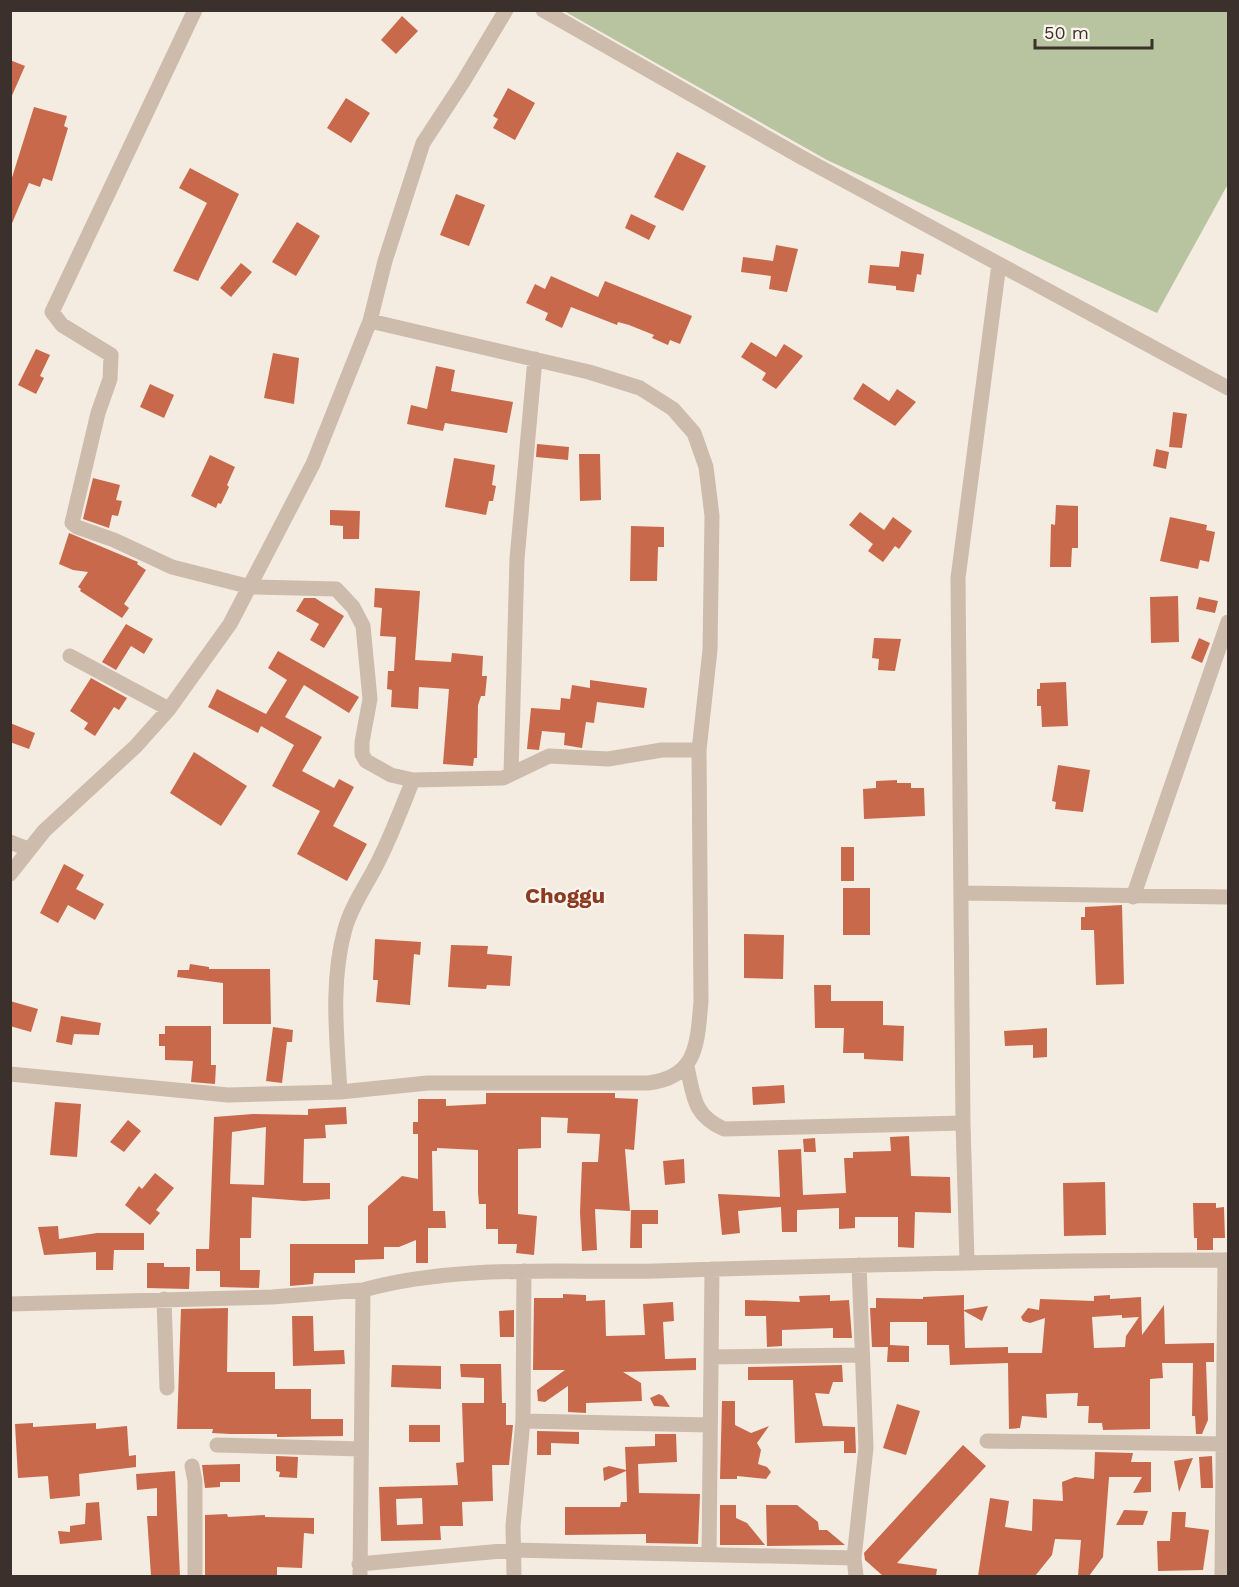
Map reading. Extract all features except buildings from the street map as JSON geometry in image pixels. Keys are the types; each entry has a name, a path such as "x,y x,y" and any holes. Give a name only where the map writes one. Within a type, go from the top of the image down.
{"street":[{"path":"195,10 52,312 62,325 111,355 110,378 98,413 72,523 172,567 251,587 336,589 353,607 363,626 370,699 362,754 366,760 391,776 413,780 503,778 549,756 608,759 662,750 699,750"},
{"path":"10,874 44,831 136,746 169,709 230,624 313,464 370,321 385,261 423,143 506,10"},
{"path":"543,10 801,157 1228,388"},
{"path":"967,1261 963,1123 958,578 999,264"},
{"path":"10,1074 228,1095 340,1092 428,1083 648,1083 668,1081 687,1067 697,1041 700,1002 699,750 710,650 712,516 706,467 694,433 673,409 640,388 589,372 370,321"},
{"path":"512,774 517,560 536,359"},
{"path":"1133,897 1228,622"},
{"path":"70,656 169,709"},
{"path":"340,1092 335,1006 337,969 345,929 355,902 380,858 413,780"},
{"path":"10,843 28,849"},
{"path":"961,893 1228,897"},
{"path":"687,1067 698,1110 709,1122 724,1129 963,1123"},
{"path":"10,1304 272,1297 363,1290 416,1279 524,1271 712,1269 967,1261 1227,1260 1226,1444 1222,1576"},
{"path":"856,1576 854,1558 866,1448 859,1265"},
{"path":"709,1554 712,1269"},
{"path":"514,1576 512,1550 523,1421 524,1271"},
{"path":"363,1290 359,1570 512,1550 854,1558"},
{"path":"164,1299 167,1388"},
{"path":"711,1357 861,1355"},
{"path":"523,1421 710,1425"},
{"path":"987,1441 1226,1444"},
{"path":"217,1446 361,1449"},
{"path":"192,1466 195,1481 195,1576"}],"green space":[{"path":"564,11 1228,11 1228,184 1157,313 827,160"}],"district":[{"name":"Choggu","path":"565,895"}]}
